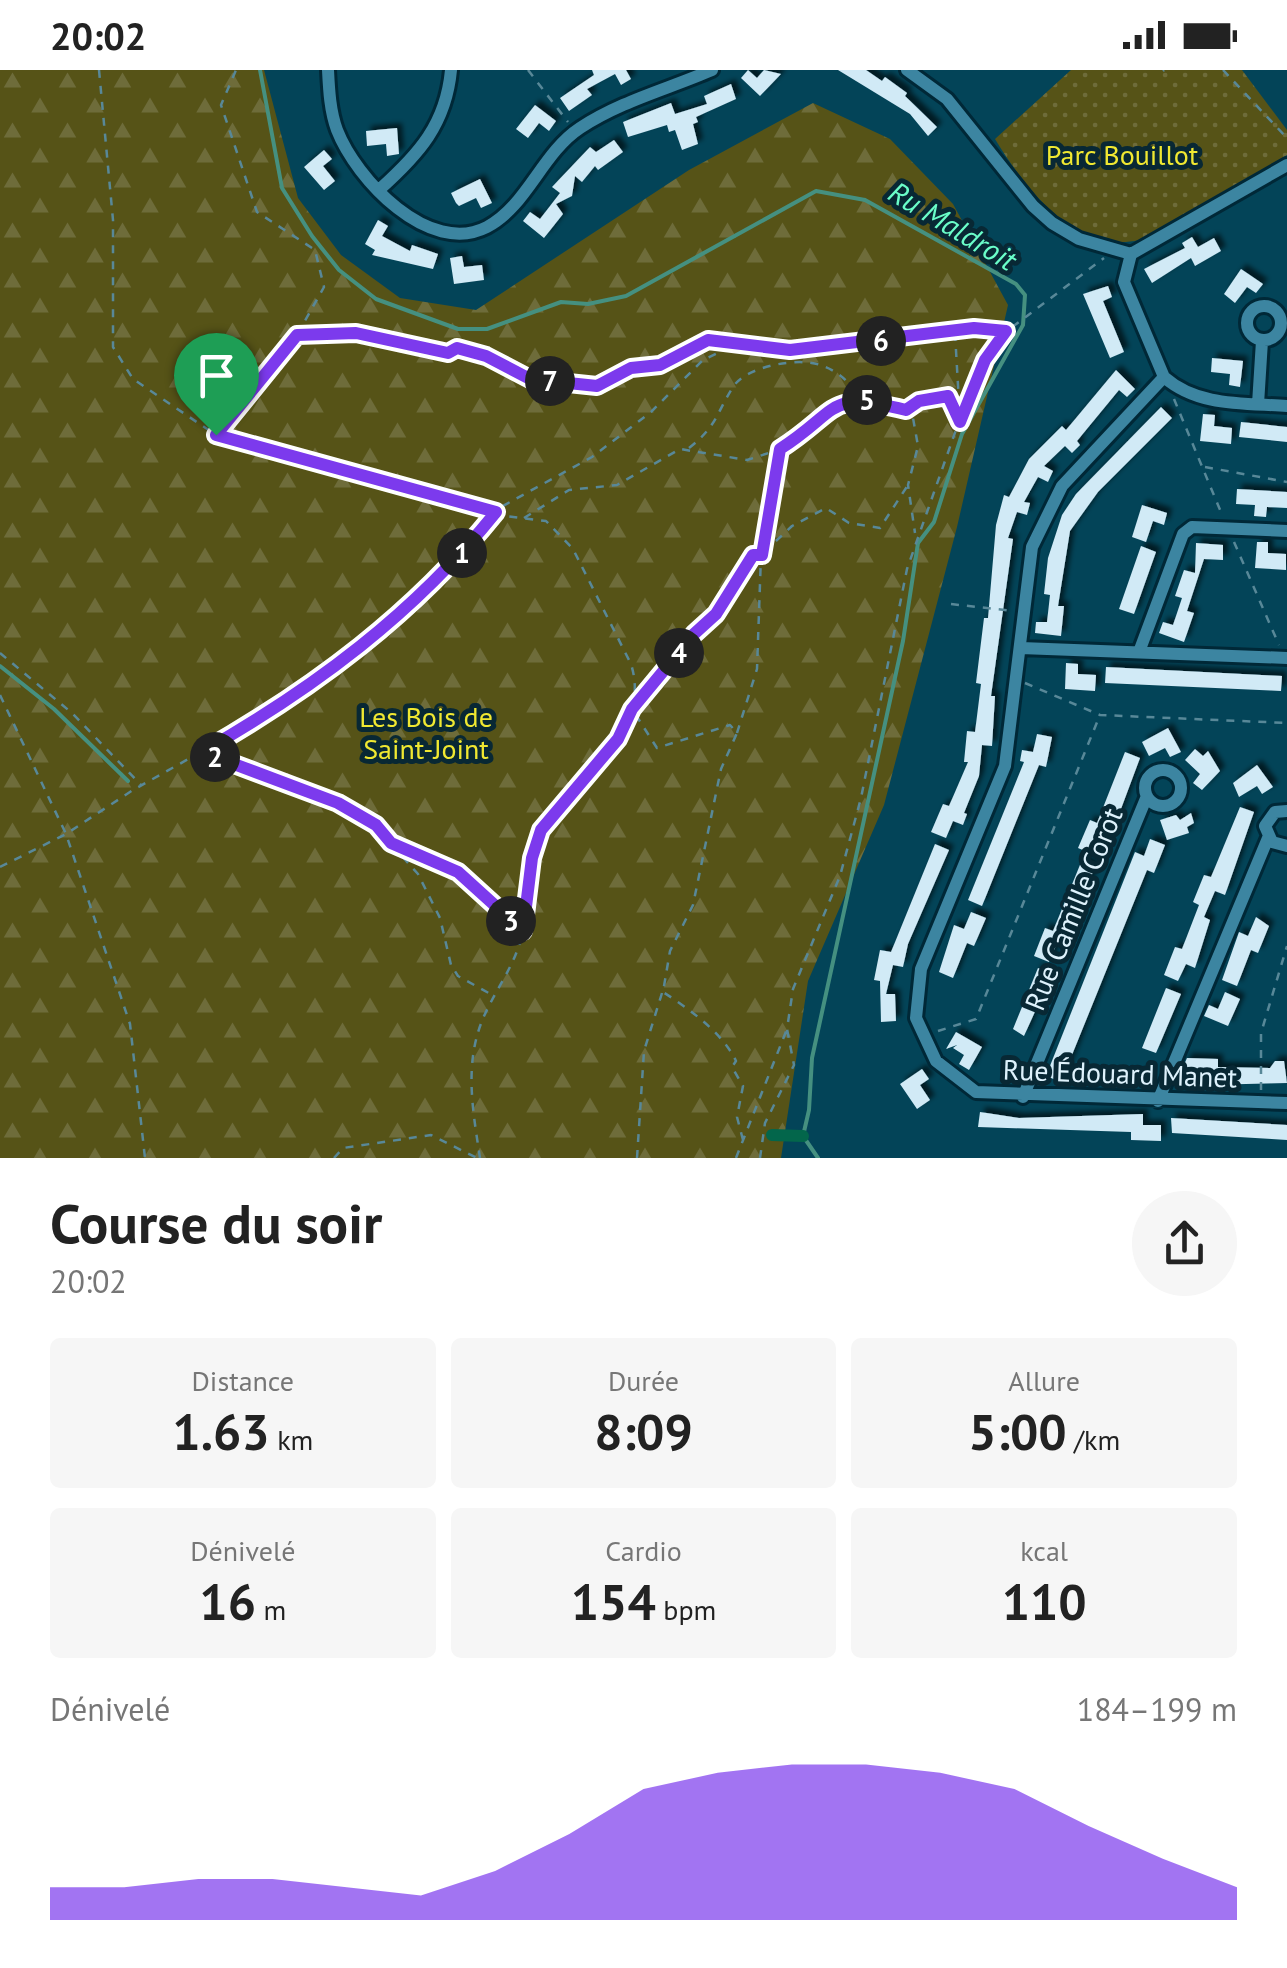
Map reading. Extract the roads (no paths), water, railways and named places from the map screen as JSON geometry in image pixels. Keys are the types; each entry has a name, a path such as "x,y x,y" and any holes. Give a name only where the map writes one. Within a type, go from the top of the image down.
{"street":[{"path":"328,70 338,132 408,220 441,234 471,233 503,216 575,131 612,108 685,76 712,70"},
{"path":"380,188 416,157 436,129 449,95 452,70"},
{"path":"907,70 946,98 1033,206 1080,240 1132,254"},
{"path":"1287,166 1132,254 1124,282 1164,378 1198,399 1287,406"},
{"path":"1258,404 1262,341"},
{"path":"1164,378 1062,486 1032,547 1021,648 1287,658"},
{"path":"1139,652 1184,534 1192,527 1287,532"},
{"name":"Rue Édouard Manet","path":"1021,648 1005,766 921,969 916,1018 936,1061 976,1092 1023,1097 1287,1103"},
{"name":"Rue Camille Corot","path":"1023,1097 1147,796"},
{"path":"1158,1100 1268,838 1265,826 1270,816 1287,811"},
{"path":"1268,838 1287,846"}],"waterway":[{"name":"Ru Maldroit","path":"260,70 282,188 312,236 339,270 376,299 458,329 487,329 561,302 588,304 626,296 816,191 865,200 1016,284 1025,295 1023,325 962,434 934,522 918,543 903,641 812,1058 803,1136 818,1158"},
{"path":"0,666 54,709 128,781"},
{"path":"772,1135 803,1136"}],"park label":[{"name":"Parc Bouillot","path":"1122,154"},
{"name":"Les Bois de Saint-Joint","path":"426,732"}]}
